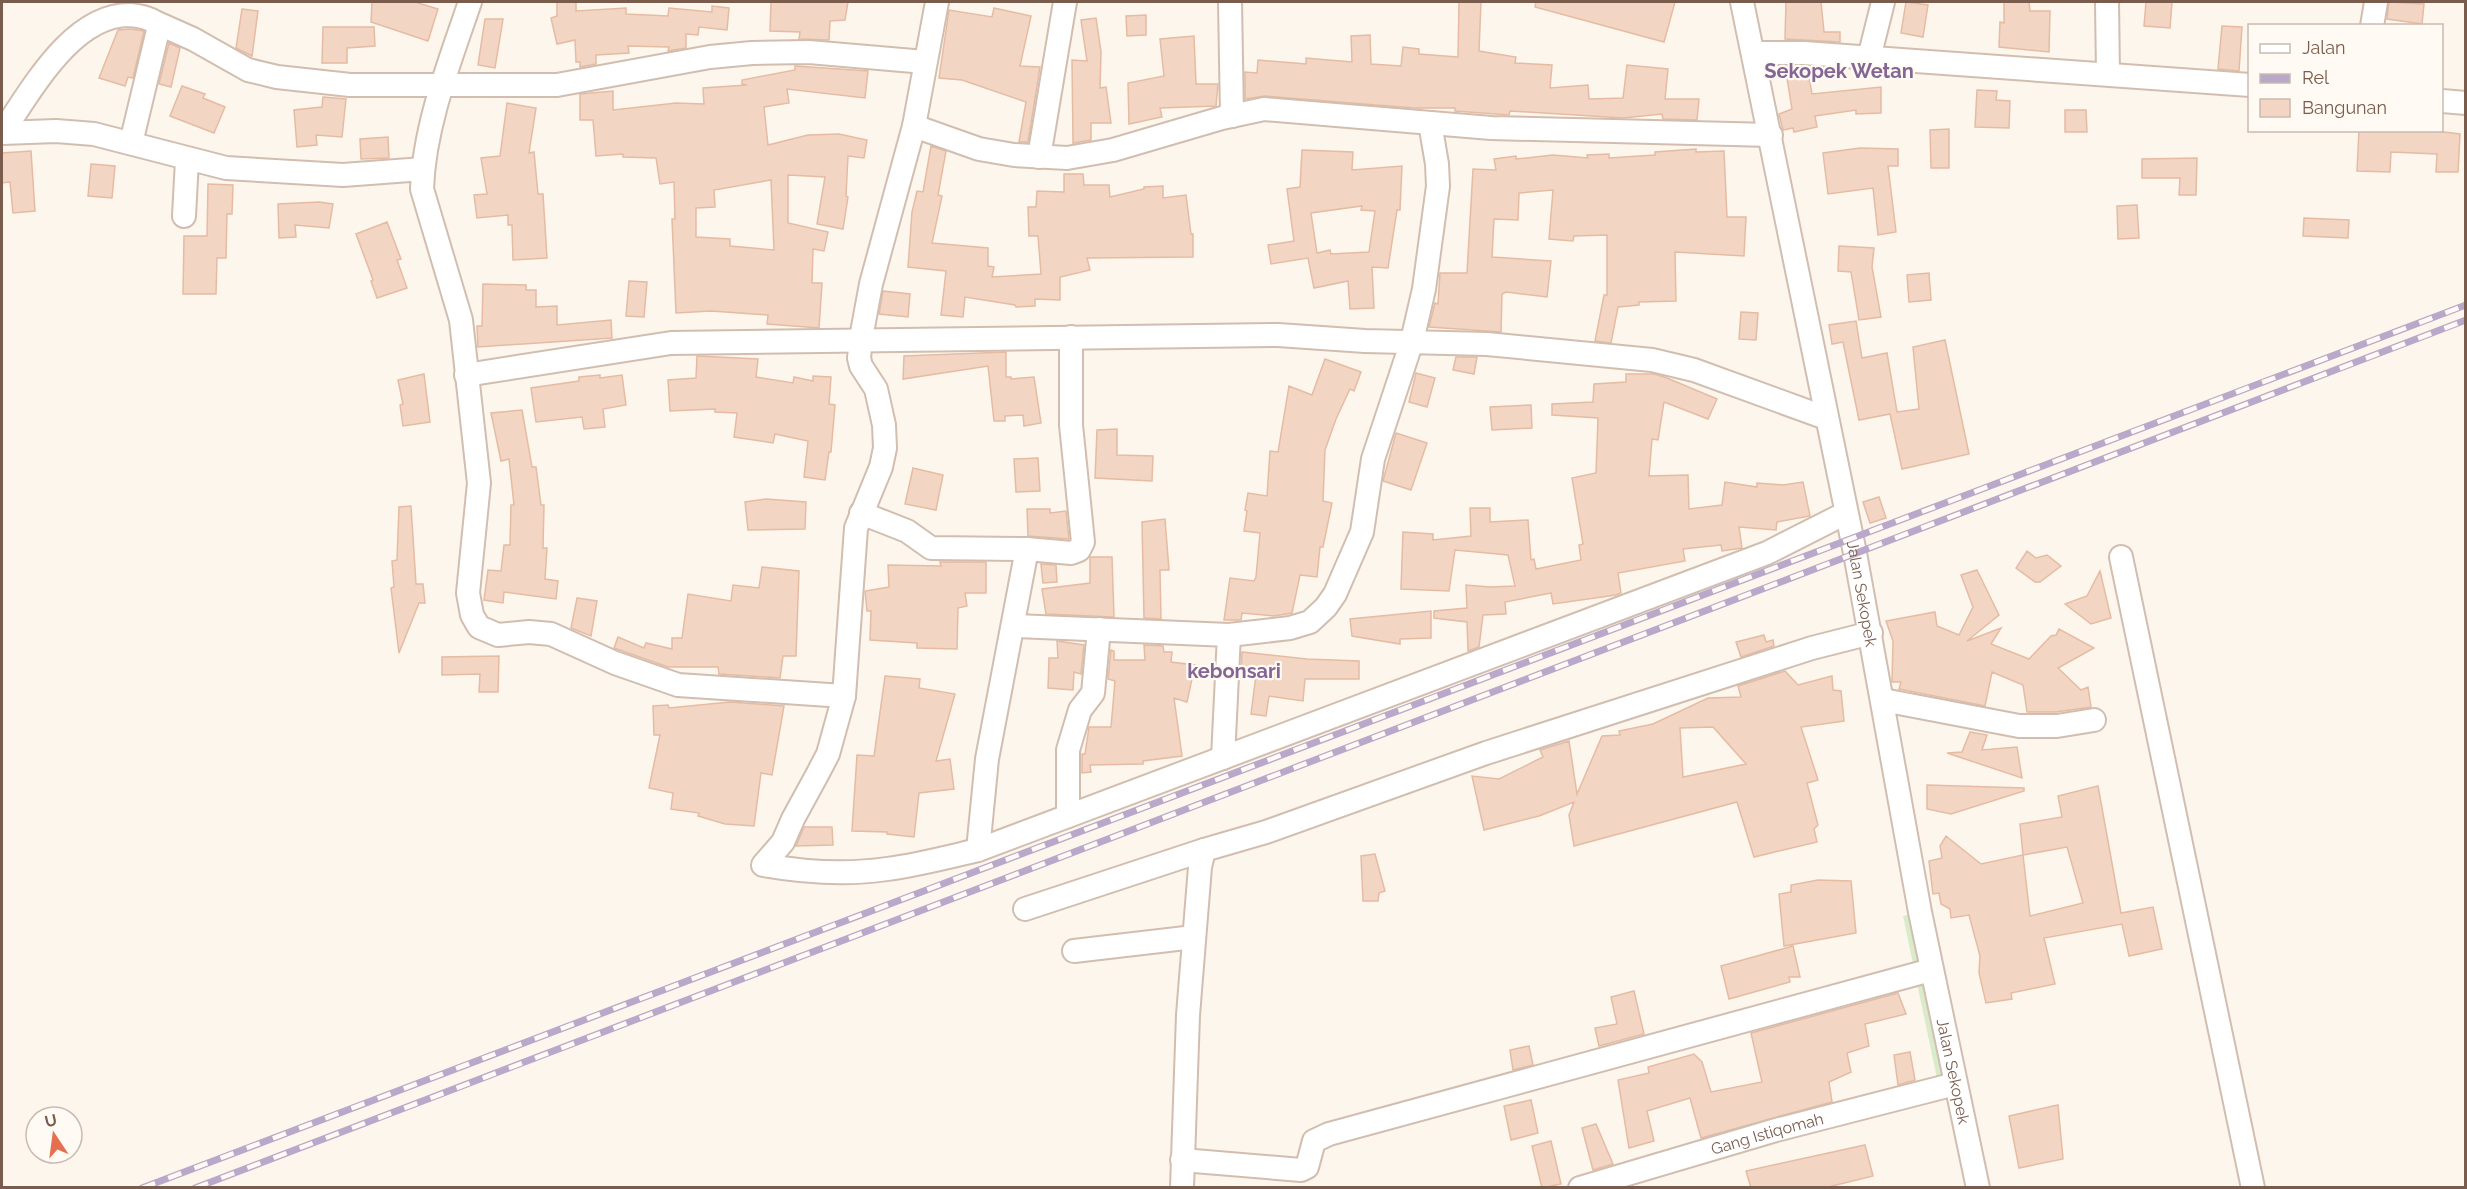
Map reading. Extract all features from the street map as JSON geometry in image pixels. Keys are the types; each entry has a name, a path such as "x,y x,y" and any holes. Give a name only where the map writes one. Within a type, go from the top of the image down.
{"street":[{"path":"470,2 442,86 423,169 422,189 427,214 462,320 479,483 468,593 471,615 479,627 498,635 529,632 551,634 615,663 678,685 844,696"},
{"path":"938,2 914,126 871,284 861,338 859,358 861,366 876,389 884,425 885,448 881,468 856,528 844,696 828,754 818,775 783,842 763,865 800,870 867,871 888,869 978,850 1767,553 1846,513"},
{"path":"1039,157 1065,2"},
{"path":"1230,2 1232,116"},
{"name":"Jalan Sekopek","path":"1742,2 1871,633 1931,970 1978,1188"},
{"path":"1869,58 1883,2"},
{"path":"2107,2 2108,74"},
{"path":"2372,24 2376,2"},
{"path":"130,143 159,32 152,14"},
{"path":"2,133 38,81 81,32 99,21 114,16 152,14 248,70 277,77 350,85 557,85 710,57 752,53 809,52 926,62"},
{"path":"1754,53 1869,58 2248,85"},
{"path":"2443,101 2466,103"},
{"path":"914,126 979,148 1039,157 1067,158 1113,150 1232,116 1277,109 1537,130 1771,135"},
{"path":"1014,626 1229,634 1290,628 1310,622 1326,607 1335,594 1362,532 1373,459 1412,341 1424,289 1438,186 1430,123"},
{"path":"2,133 56,130 94,134 187,160 226,168 283,173 343,175 423,169"},
{"path":"184,216 187,160"},
{"path":"466,375 671,343 861,338 1178,338 1250,334 1487,344 1652,360 1694,370 1826,418"},
{"path":"861,513 907,531 931,548 1027,549 1071,553 1079,550 1083,542 1071,426 1071,337"},
{"path":"978,850 987,759 1027,549"},
{"path":"2121,557 2253,1188"},
{"path":"1068,816 1068,750 1080,710 1093,693 1099,629"},
{"path":"1025,909 1266,832 1486,753 1812,648 1871,633"},
{"path":"1223,758 1229,634"},
{"path":"1883,700 2019,726 2057,726 2094,720"},
{"path":"1182,1188 1194,937 1200,867 1204,850"},
{"path":"1074,951 1194,937"},
{"path":"1182,1160 1302,1170 1307,1167 1314,1142 1329,1134 1931,970"},
{"name":"Gang Istiqomah","path":"1580,1188 1776,1130 1954,1084"}],"green space":[{"path":"1920,912 1955,1084 1939,1088 1903,916"}],"building":[{"path":"372,2 415,2 438,9 428,41 371,22"},
{"path":"557,2 576,2 576,11 626,8 626,14 668,16 669,8 712,12 712,6 729,8 727,30 699,27 698,35 686,34 686,48 668,51 669,47 628,46 629,53 596,55 596,64 580,67 580,62 576,62 575,40 557,44 551,18 557,16"},
{"path":"771,2 848,2 845,20 830,21 829,40 799,39 800,32 770,31"},
{"path":"1459,2 1481,2 1479,51 1516,57 1515,63 1552,65 1550,88 1588,85 1589,99 1623,98 1627,65 1668,69 1665,99 1699,99 1697,120 1663,119 1662,114 1623,118 1510,111 1509,115 1455,111 1455,108 1414,108 1265,96 1245,99 1245,72 1257,73 1258,60 1306,64 1306,58 1352,62 1351,36 1370,35 1371,64 1401,66 1403,47 1419,49 1419,54 1458,57"},
{"path":"1536,2 1675,2 1664,42 1535,7"},
{"path":"1786,2 1821,2 1824,32 1840,32 1840,42 1785,39"},
{"path":"1906,2 1928,5 1923,37 1901,33"},
{"path":"2004,2 2029,2 2030,11 2050,11 2049,52 1999,47 2000,22 2004,23"},
{"path":"2146,2 2172,2 2170,28 2144,26"},
{"path":"2389,2 2424,4 2422,24 2387,19"},
{"path":"994,8 1031,16 1020,66 1040,67 1028,142 1019,142 1026,102 962,80 939,78 949,10 992,17"},
{"path":"242,9 258,11 252,56 236,48"},
{"path":"1146,15 1146,35 1127,36 1126,16"},
{"path":"1096,18 1101,52 1100,88 1106,87 1111,123 1091,123 1091,140 1073,143 1072,60 1087,61 1081,20"},
{"path":"485,19 503,19 495,68 478,65"},
{"path":"2222,26 2242,27 2239,71 2218,69"},
{"path":"323,27 374,27 375,46 347,48 347,63 322,63"},
{"path":"118,30 144,31 133,78 128,77 125,86 99,78"},
{"path":"1194,36 1196,84 1218,84 1216,106 1160,108 1162,117 1129,124 1128,83 1164,76 1160,39"},
{"path":"169,43 180,48 171,87 159,84"},
{"path":"795,66 868,71 865,98 787,89 789,103 764,107 768,145 808,135 839,134 867,140 864,158 848,156 846,196 848,197 843,229 817,224 825,177 788,175 788,223 828,232 824,251 813,249 812,283 822,283 819,328 767,324 768,315 711,311 676,313 672,219 675,219 674,182 660,184 656,158 623,157 623,154 596,156 593,120 580,120 580,94 613,91 613,110 676,103 704,104 703,88 747,85 742,84 742,80 795,70","holes":["771,180 774,250 730,246 730,239 696,237 696,208 715,207 714,190"]},
{"path":"1785,66 1807,67 1812,94 1881,87 1881,113 1856,114 1856,110 1815,116 1817,127 1794,132 1793,128 1783,130 1779,114 1792,109"},
{"path":"182,86 205,94 203,98 225,107 214,133 170,116"},
{"path":"1977,90 1997,91 1996,100 2010,101 2009,128 1975,127"},
{"path":"323,97 346,99 342,137 316,135 317,145 297,147 294,110 322,107"},
{"path":"507,103 536,108 529,153 534,152 538,194 543,194 547,258 513,260 512,225 508,225 508,215 477,218 474,195 487,194 481,158 500,156"},
{"path":"2065,110 2086,110 2087,132 2065,132"},
{"path":"1949,129 1949,168 1931,168 1930,130"},
{"path":"2359,132 2460,134 2458,172 2436,172 2437,154 2391,152 2390,172 2357,171"},
{"path":"388,137 389,158 361,159 360,139"},
{"path":"931,146 946,151 938,195 942,196 932,243 988,248 988,266 994,267 992,277 1041,274 1038,236 1029,236 1028,207 1036,207 1037,191 1064,192 1064,174 1083,174 1084,185 1109,185 1110,197 1144,189 1144,187 1163,186 1163,198 1186,195 1191,234 1193,234 1193,257 1087,258 1090,270 1060,277 1060,300 1035,299 1035,306 1016,307 965,297 963,317 941,315 946,271 908,267 912,212 917,191 923,192"},
{"path":"1860,148 1898,149 1898,166 1888,166 1896,232 1878,235 1873,188 1828,194 1823,153"},
{"path":"1696,149 1696,152 1724,151 1727,217 1746,217 1744,256 1675,252 1676,301 1639,302 1639,305 1618,307 1611,343 1595,341 1604,295 1607,295 1607,235 1574,236 1573,241 1549,239 1553,190 1519,193 1518,220 1494,219 1492,257 1551,261 1547,297 1506,292 1502,294 1501,332 1429,327 1435,303 1438,304 1440,273 1467,273 1473,169 1496,170 1494,159 1516,156 1516,159 1553,155 1588,158 1587,155 1609,154 1609,158"},
{"path":"1302,150 1353,152 1352,170 1402,166 1400,210 1397,210 1388,268 1372,267 1374,308 1350,309 1348,281 1314,288 1308,258 1271,264 1268,245 1294,241 1287,189 1300,187","holes":["1362,206 1361,210 1375,211 1369,252 1331,254 1330,250 1317,253 1311,213"]},
{"path":"31,151 35,211 13,213 10,182 2,183 2,153"},
{"path":"2197,158 2196,195 2179,195 2180,178 2142,178 2142,159"},
{"path":"91,164 115,166 112,198 88,196"},
{"path":"208,184 233,185 232,214 227,214 226,258 217,258 216,294 183,294 184,236 207,236"},
{"path":"319,202 333,204 329,228 295,225 296,237 279,238 278,204"},
{"path":"2137,205 2139,238 2118,239 2117,206"},
{"path":"2304,218 2349,220 2348,238 2303,236"},
{"path":"387,222 401,259 397,260 407,288 377,298 371,281 373,280 356,234"},
{"path":"1839,246 1874,248 1872,267 1881,317 1859,320 1851,272 1838,271"},
{"path":"1929,273 1931,300 1909,302 1907,275"},
{"path":"629,281 647,282 644,317 626,316"},
{"path":"483,284 526,285 526,290 536,290 536,307 557,306 557,325 611,320 612,338 478,347 477,326 482,326"},
{"path":"883,291 910,294 908,317 879,314"},
{"path":"1741,312 1758,313 1756,340 1739,339"},
{"path":"1856,321 1862,358 1887,353 1897,412 1919,409 1913,347 1945,340 1969,454 1902,469 1890,414 1859,420 1843,342 1832,344 1829,325"},
{"path":"1006,352 1006,377 1011,377 1011,379 1034,377 1041,423 1024,426 1023,415 1005,416 1005,421 994,421 988,366 903,379 904,356"},
{"path":"697,356 758,359 756,377 793,383 794,377 813,381 813,376 831,377 829,404 835,405 831,452 829,452 825,480 804,477 808,441 775,434 773,443 734,437 737,413 715,412 715,409 670,411 668,380 696,378"},
{"path":"1456,357 1477,357 1474,374 1453,370"},
{"path":"1325,359 1361,372 1354,391 1350,389 1336,419 1325,450 1323,501 1332,503 1323,547 1320,547 1317,577 1300,575 1292,613 1274,616 1242,613 1241,620 1224,620 1230,578 1254,581 1256,577 1260,533 1244,531 1247,511 1245,510 1248,493 1267,496 1270,451 1278,452 1289,386 1312,395"},
{"path":"1416,373 1435,378 1427,407 1409,402"},
{"path":"424,374 430,422 403,426 400,405 403,404 398,380"},
{"path":"1626,374 1654,374 1717,399 1708,419 1664,402 1658,440 1652,439 1649,476 1688,475 1689,509 1722,505 1725,482 1757,487 1757,483 1783,485 1803,482 1810,516 1777,522 1776,530 1739,527 1742,548 1722,551 1721,545 1683,549 1685,561 1618,573 1621,593 1616,595 1553,604 1551,593 1505,602 1506,614 1483,615 1479,647 1468,651 1467,622 1434,618 1434,611 1467,608 1466,585 1515,586 1508,555 1455,550 1449,591 1401,589 1403,532 1433,534 1433,540 1471,536 1470,508 1490,508 1490,522 1528,520 1531,560 1534,559 1536,569 1581,560 1579,545 1583,544 1572,478 1596,473 1598,418 1552,415 1552,404 1593,402 1594,384 1626,382"},
{"path":"600,375 600,378 622,375 626,405 603,409 605,427 584,429 582,417 536,422 531,388 579,381 579,377"},
{"path":"1531,405 1532,428 1492,430 1490,407"},
{"path":"522,410 532,467 536,467 541,505 544,505 543,548 547,548 545,579 558,581 556,599 504,592 503,603 484,600 488,570 501,571 504,545 510,545 511,505 514,505 509,459 501,461 491,413"},
{"path":"1117,429 1117,455 1153,456 1152,481 1095,478 1097,430"},
{"path":"1396,433 1427,443 1411,490 1383,481"},
{"path":"1038,458 1040,491 1016,492 1014,459"},
{"path":"913,468 943,475 936,510 905,504"},
{"path":"1879,497 1886,518 1870,523 1863,502"},
{"path":"766,499 806,502 805,529 748,530 745,502"},
{"path":"411,506 416,584 423,584 425,603 419,603 399,653 391,588 394,587 392,561 397,560 399,507"},
{"path":"1027,509 1050,509 1050,513 1066,511 1069,539 1028,536"},
{"path":"1165,519 1169,570 1160,570 1161,619 1144,618 1142,522"},
{"path":"2027,551 2036,558 2047,555 2061,566 2040,582 2035,582 2016,568"},
{"path":"1090,557 1112,557 1114,617 1046,614 1042,589 1090,583"},
{"path":"940,562 986,562 986,593 965,593 967,606 958,608 957,649 917,648 917,643 870,640 871,611 867,611 865,591 889,587 888,565 941,566"},
{"path":"1041,564 1056,565 1057,582 1043,583"},
{"path":"762,567 799,571 796,656 783,656 780,678 719,674 718,667 668,667 614,648 618,637 644,648 646,643 672,649 672,638 682,638 688,594 731,601 733,585 759,588"},
{"path":"1977,570 1999,615 1967,641 2001,628 1991,644 2029,659 2051,636 2056,635 2059,629 2094,648 2058,668 2081,690 2088,687 2091,707 2056,712 2027,712 2023,685 1992,672 1985,706 1899,689 1901,682 1892,682 1893,641 1886,621 1935,612 1937,626 1959,635 1973,607 1961,575"},
{"path":"2100,571 2111,618 2091,624 2065,604 2087,596"},
{"path":"577,598 597,601 591,636 571,628"},
{"path":"1431,611 1431,638 1400,639 1400,644 1352,636 1350,619"},
{"path":"1764,635 1766,642 1773,640 1774,646 1741,657 1736,642"},
{"path":"1057,641 1084,645 1081,674 1074,672 1073,690 1048,688 1049,658 1058,658"},
{"path":"1144,645 1163,646 1164,652 1172,652 1171,662 1195,665 1187,702 1174,698 1182,756 1143,761 1143,764 1090,765 1091,772 1082,773 1082,754 1085,754 1089,727 1111,727 1115,681 1108,679 1111,650 1114,651 1114,660 1145,660"},
{"path":"1242,652 1307,659 1359,661 1359,679 1305,679 1303,701 1269,696 1266,716 1251,714 1256,675 1241,674"},
{"path":"499,656 498,692 479,692 480,674 442,675 442,657"},
{"path":"1785,671 1798,685 1832,676 1833,690 1841,691 1844,721 1801,727 1818,780 1807,783 1818,825 1814,829 1817,842 1754,857 1737,802 1574,846 1569,815 1574,802 1539,816 1484,830 1472,776 1499,779 1543,757 1540,750 1569,741 1577,794 1602,736 1620,735 1619,731 1653,724 1708,698 1741,697 1738,686","holes":["1713,727 1746,764 1683,777 1680,728"]},
{"path":"885,676 920,679 919,688 955,694 936,761 950,759 954,789 919,793 914,837 887,834 887,832 852,831 857,755 874,756"},
{"path":"730,702 784,706 772,775 761,773 754,826 725,824 698,816 699,813 671,809 673,793 649,788 660,735 654,735 653,706 668,705 669,708"},
{"path":"1970,732 1987,735 1982,750 2017,747 2022,778 1947,753 1962,752"},
{"path":"1927,785 2024,788 2024,791 1951,814 1927,809"},
{"path":"2098,786 2121,913 2153,907 2162,949 2129,956 2122,924 2044,938 2055,984 2011,993 2012,999 1986,1003 1979,973 1980,956 1969,915 1951,918 1950,909 1941,904 1939,893 1933,894 1929,861 1942,858 1940,846 1946,836 1981,864 2023,855 2020,824 2062,817 2058,796","holes":["2067,847 2083,903 2030,916 2023,855"]},
{"path":"804,827 832,827 833,845 796,846"},
{"path":"1375,854 1385,891 1379,893 1378,901 1363,901 1361,856"},
{"path":"1818,880 1851,881 1856,933 1784,946 1779,894 1791,892 1791,885"},
{"path":"1793,946 1800,977 1789,977 1790,982 1729,999 1721,966"},
{"path":"1634,991 1644,1034 1599,1046 1595,1028 1617,1024 1611,997"},
{"path":"1898,993 1906,1014 1865,1024 1869,1046 1847,1053 1851,1072 1829,1082 1832,1102 1701,1138 1690,1098 1647,1111 1654,1141 1629,1148 1618,1080 1649,1073 1648,1067 1694,1054 1702,1062 1711,1092 1762,1082 1751,1033"},
{"path":"1529,1046 1533,1065 1513,1070 1510,1050"},
{"path":"1910,1052 1915,1080 1898,1085 1894,1055"},
{"path":"1531,1100 1538,1133 1511,1140 1504,1106"},
{"path":"2058,1105 2063,1159 2019,1168 2009,1116"},
{"path":"1596,1124 1613,1164 1593,1170 1582,1128"},
{"path":"1551,1141 1561,1184 1542,1188 1532,1146"},
{"path":"1865,1145 1873,1176 1824,1188 1751,1188 1746,1171"}],"railway":[{"path":"142,1188 2466,305"},
{"path":"195,1188 2466,320"}],"district":[{"name":"Sekopek Wetan","path":"1839,71"},
{"name":"kebonsari","path":"1234,671"}]}
